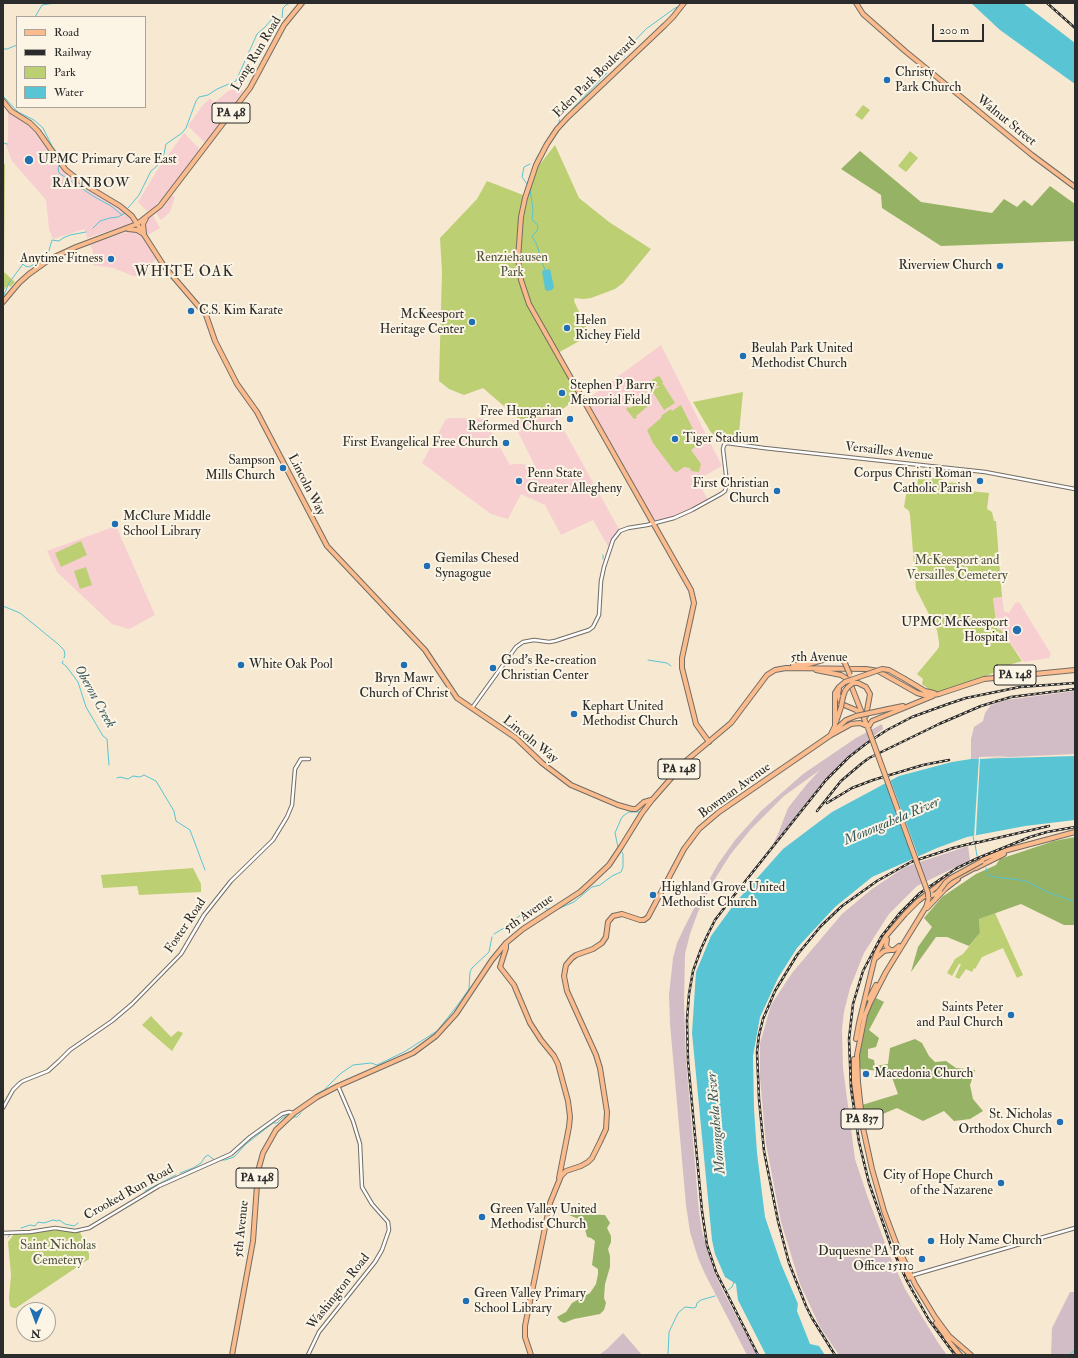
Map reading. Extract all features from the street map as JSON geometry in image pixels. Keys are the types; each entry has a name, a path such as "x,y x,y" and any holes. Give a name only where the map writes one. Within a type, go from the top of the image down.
{"main road":[{"name":"Long Run Road","path":"137,224 164,201 247,92 284,25 302,3"},
{"name":"Eden Park Boulevard","path":"684,3 674,17 584,100 568,116 554,134 531,176 523,207 519,244 519,270 529,304 689,587 694,599 682,664 696,724 709,742"},
{"name":"Walnut Street","path":"856,3 863,14 906,51 1032,155 1075,188"},
{"name":"Lincoln Way","path":"3,101 11,110 30,123 38,131 63,166 85,185 120,206 131,215 164,266 206,315 218,346 236,384 257,412 317,530 327,546 425,650 457,698 516,738 542,763 571,785 618,805 632,809 636,809 644,802 652,800"},
{"path":"131,215 139,219 145,218 143,224 144,235"},
{"name":"PA 48","path":"3,302 19,283 50,259 76,247 137,224"},
{"path":"124,229 135,229 144,235"},
{"path":"775,670 786,666 809,664 833,657 840,658 845,663 930,895 928,904 922,914"},
{"path":"803,667 848,678 866,719"},
{"name":"5th Avenue","path":"232,1355 253,1241 257,1180 261,1161 272,1136 294,1113 317,1097 338,1086 413,1053 436,1036 456,1014 492,960 506,943 523,929 580,892 600,874 615,856 652,800 687,761 731,723 767,675 775,670 803,667 872,670 878,671 922,695 928,696 939,694 984,679 1075,670"},
{"path":"835,726 835,693 840,686 845,682 882,669 889,670 925,691 939,694"},
{"path":"831,735 845,691 853,684 858,683 864,685 870,692 866,719"},
{"path":"840,686 838,694 840,701 860,713 866,719"},
{"path":"869,727 872,721 939,694"},
{"path":"831,735 841,724 856,716 903,707 928,699"},
{"path":"831,735 852,724 860,723 869,727"},
{"path":"702,733 709,736 719,733"},
{"name":"Bowman Avenue","path":"566,1171 581,1166 592,1158 606,1129 607,1112 600,1068 596,1055 567,991 564,976 565,968 572,958 598,946 606,937 609,920 613,916 620,914 640,920 646,919 684,849 699,829 719,812 831,735"},
{"name":"PA 837","path":"969,1355 941,1328 898,1254 885,1220 871,1175 857,1106 854,1077 854,1052 858,1023 877,952 886,936 918,901 954,874 982,860 1004,851 1075,832"},
{"name":"PA 837","path":"910,1276 884,1211 872,1169 863,1128 858,1082 857,1055 864,1015 886,972 922,914 945,889 978,866 1006,852 1021,847"},
{"path":"930,895 936,894 951,878 982,860"},
{"path":"890,950 886,946 886,940 895,927 913,908 935,890 978,866"},
{"path":"856,1039 861,1017 872,992 930,895"},
{"path":"506,943 506,948 500,967 514,985 530,1022 558,1064 568,1101 570,1117 561,1167 548,1213 525,1326 526,1337 531,1355"},
{"path":"874,961 884,951 894,950 899,946"},
{"path":"557,1185 561,1176 566,1171 561,1167"},
{"path":"941,1328 960,1355"}],"street":[{"name":"Versailles Avenue","path":"653,524 688,512 724,491 727,483 723,449 725,444 729,443 985,472 1075,489"},
{"path":"472,709 516,647 523,642 534,640 549,642 555,641 589,630 593,627 599,615 602,574 615,537 624,529 653,524"},
{"name":"Foster Road","path":"3,1108 13,1090 23,1080 48,1071 60,1062 70,1050 112,1022 182,954 204,915 215,900 236,876 273,840 292,805 295,769 301,760 309,759"},
{"name":"Washington Road","path":"308,1355 319,1332 375,1262 382,1250 389,1230 388,1222 372,1204 362,1187 360,1144 353,1121 338,1086"},
{"name":"Crooked Run Road","path":"3,1233 30,1232 55,1228 75,1231 89,1228 159,1186 219,1160 236,1150 250,1137 282,1114 289,1112 294,1113"},
{"path":"910,1276 1075,1228"}],"shaded area":[{"path":"239,88 243,91 205,143 188,126 202,106 210,98 214,103 228,91"},
{"path":"10,111 37,132 62,168 117,206 131,218 131,224 87,238 84,229 53,239 49,229 46,200 12,161 6,145 8,141 8,113"},
{"path":"184,133 200,149 165,195 153,208 147,211 138,202 156,172"},
{"path":"172,195 175,197 170,212 161,220 156,213"},
{"path":"153,215 160,228 148,235 144,229 144,224 146,220"},
{"path":"133,230 141,234 156,259 148,268 138,276 133,276 113,268 93,265 93,252 90,244"},
{"path":"661,345 722,466 697,480 708,500 676,516 657,522 652,519 586,400"},
{"name":"Penn State Greater Allegheny","path":"555,414 620,531 617,534 610,550 593,520 561,535 545,505 521,494 508,519 491,514 422,463 446,419 469,418 484,419 510,465 522,464 536,468 512,420 538,419"},
{"path":"116,526 155,615 129,629 112,624 57,572 47,551"},
{"name":"UPMC McKeesport Hospital","path":"1002,597 1004,611 1009,613 1015,603 1019,602 1051,654 1049,658 1024,662 1001,630 997,629 993,598"},
{"path":"1075,691 1075,754 971,759 971,739 974,727 983,721 985,713 991,705 1006,700"},
{"path":"882,724 883,729 854,752 823,782 774,845 773,844 788,808 820,770 784,796 751,829 730,855 713,882 698,912 685,954 684,1003 686,1060 699,1212 702,1231 713,1269 757,1355 747,1355 705,1274 698,1258 690,1232 686,1205 670,1024 669,995 673,958 677,943 704,889 718,864 735,840 761,811 803,774 856,738"},
{"path":"968,846 970,860 917,886 889,914 864,953 850,988 844,1012 842,1029 843,1068 855,1159 890,1256 905,1289 947,1355 839,1355 820,1327 800,1284 781,1222 766,1144 760,1078 760,1043 771,1005 792,973 842,914 872,889 905,867"},
{"path":"1070,1292 1075,1292 1075,1355 1051,1355 1052,1328"},
{"path":"623,1333 642,1355 599,1355 607,1349"}],"green space":[{"path":"863,105 870,110 862,120 855,115"},
{"name":"Renziehausen Park","path":"555,145 579,198 609,222 651,249 623,283 615,289 591,298 575,298 574,301 590,335 556,354 580,396 564,408 548,416 531,419 519,419 483,388 464,395 449,389 439,381 442,272 440,238 477,199 487,181 528,197 537,168"},
{"path":"860,151 921,202 992,213 1004,199 1017,207 1024,200 1032,206 1050,186 1075,204 1075,241 941,246 882,208 881,195 841,169"},
{"path":"910,151 918,158 906,172 898,166"},
{"path":"3,164 5,164 4,272 15,282 10,287 8,285 3,291"},
{"path":"658,376 663,382 662,385 663,384 675,403 664,410 652,391 660,386 656,386 652,381"},
{"path":"743,392 738,443 728,440 719,441 710,431 693,402"},
{"path":"639,399 640,401 642,400 647,407 636,416 637,418 634,419 626,409 639,402"},
{"name":"Tiger Stadium","path":"681,405 700,443 691,450 701,464 699,472 691,471 690,468 684,467 677,472 674,471 653,443 647,430 661,418 662,415"},
{"name":"McKeesport and Versailles Cemetery","path":"937,470 943,471 942,482 970,484 969,491 989,493 987,509 992,512 994,521 996,521 1002,597 993,598 997,629 1001,630 1022,661 982,678 938,693 931,691 922,684 923,679 917,674 937,650 939,647 939,642 937,630 916,589 910,515 909,511 904,507 907,489 917,488 918,479 931,480 936,475"},
{"path":"81,541 87,555 61,567 55,553"},
{"path":"86,567 92,585 80,589 74,571"},
{"path":"1075,837 1075,925 1064,925 1021,904 979,919 980,933 969,946 947,937 936,937 911,972 918,947 932,927 924,918 942,897 976,874 996,865 1000,859 1054,841"},
{"path":"193,868 201,884 201,892 139,895 137,886 103,888 101,875"},
{"path":"995,913 1023,975 1017,978 1003,948 982,957 972,972 966,969 959,979 955,977 961,964 959,964 952,976 947,973 955,959 963,954 980,933 979,919"},
{"path":"876,998 884,1002 869,1030 879,1038 876,1047 868,1049 868,1058 874,1060 875,1066 888,1064 890,1048 915,1039 922,1043 929,1056 935,1062 946,1061 956,1068 975,1070 970,1085 973,1099 983,1111 970,1119 954,1121 944,1111 923,1121 897,1108 871,1119 864,1120 862,1105 898,1094 890,1072 860,1069 858,1054 861,1035 868,1011"},
{"path":"151,1016 171,1037 178,1031 183,1033 172,1051 142,1025"},
{"path":"569,1215 605,1215 610,1223 607,1228 611,1236 611,1242 608,1249 610,1256 610,1267 605,1284 604,1298 606,1303 604,1310 600,1314 574,1319 564,1323 557,1317 566,1312 572,1303 590,1293 596,1284 598,1274 598,1269 592,1265 595,1241 587,1237 583,1221"},
{"name":"Saint Nicholas Cemetery","path":"60,1230 80,1232 89,1254 89,1259 25,1302 16,1302 16,1308 13,1308 10,1306 9,1298 11,1275 8,1242 14,1234"}],"water":[{"path":"971,3 1023,3 1075,43 1075,84 1000,30"},
{"path":"550,269 554,287 552,290 547,291 545,289 542,271"},
{"name":"Monongahela River","path":"1075,756 1075,820 1025,826 967,837 937,848 872,877 835,907 797,948 778,978 760,1017 753,1056 757,1153 765,1217 781,1264 798,1304 797,1311 810,1344 819,1346 825,1355 766,1355 738,1300 736,1284 725,1277 715,1254 712,1240 692,1033 696,972 711,936 735,903 783,849 832,812 899,776 952,762 971,759"}],"pier":[{"path":"1009,756 980,759 976,834 974,837 979,757"},
{"path":"890,779 919,858 915,860 886,781"}],"waterway":[{"path":"36,16 42,5 55,3"},
{"path":"128,208 139,195 151,171 161,161 166,144 182,133 186,128 196,101 199,97 208,95 217,89 236,81 257,34 272,19 282,18 283,8 290,3"},
{"path":"624,57 624,52 646,29 678,7"},
{"path":"3,49 16,45"},
{"path":"572,109 607,73"},
{"path":"3,96 18,112 34,120 43,128 52,146 62,159 62,162"},
{"path":"551,135 559,123 560,114"},
{"path":"3,143 7,144"},
{"path":"536,159 544,146"},
{"path":"60,164 58,168 59,173 93,196 111,206 122,215"},
{"path":"527,184 522,177 524,167 530,164"},
{"path":"530,189 533,209 532,220 538,225 537,231 532,236 537,245 545,270"},
{"path":"93,228 100,221 118,217 125,213"},
{"path":"3,297 9,283 23,264 29,267 43,259 48,254 52,240 59,241 70,235 86,232"},
{"name":"Oberon Creek","path":"3,606 20,613 58,644 64,650 64,658"},
{"path":"648,660 667,663 671,666"},
{"name":"Oberon Creek","path":"63,661 62,663 78,682 86,707 103,736 107,739 109,765"},
{"name":"Oberon Creek","path":"117,778 120,777 128,779 133,776 140,777 144,775 156,781 174,811 176,821 190,830 205,870"},
{"path":"618,847 615,833 621,819 629,812 639,812"},
{"path":"973,836 974,841"},
{"path":"975,844 977,856"},
{"path":"560,908 574,902 592,887 600,885 612,876 621,872 623,867 622,852"},
{"path":"986,868 988,875 1028,882 1050,893 1075,902"},
{"path":"509,924 527,910 534,907 549,909"},
{"path":"494,934 504,928"},
{"path":"315,1095 324,1090 340,1074 353,1065 371,1063 377,1065 404,1052 437,1031 469,989 470,972 472,968 489,952 492,937"},
{"path":"294,1117 297,1117 301,1113"},
{"path":"219,1160 234,1157 246,1144 273,1123 277,1123 286,1116"},
{"path":"180,1173 201,1163 208,1155 216,1160"},
{"path":"145,1191 176,1175"},
{"path":"21,1228 30,1225 35,1226 38,1222 44,1223 53,1220 59,1220 65,1224 74,1226 78,1223"},
{"path":"728,1290 732,1287 734,1282"},
{"path":"668,1355 669,1332 678,1313 685,1307 694,1308 701,1300 715,1296"},
{"path":"1069,1355 1075,1350"}],"railway":[{"path":"1047,3 1075,28"},
{"path":"758,1355 716,1272 707,1245 702,1211 688,1061 687,1020 693,971 707,936 715,920 826,780 849,757 867,743 887,730 912,717 966,698 1020,687 1075,683"},
{"path":"817,811 841,781 869,758 939,724 981,706 1011,697 1075,689"},
{"path":"827,803 852,788 873,780 923,765 949,760"},
{"path":"971,844 1049,826"},
{"path":"955,1355 929,1320 907,1281 891,1246 869,1183 859,1142 851,1088 849,1039 853,1004 863,971 881,937 899,914 920,893 957,868 978,858 1030,837 1075,827"},
{"path":"835,1355 806,1306 789,1263 778,1221 764,1151 759,1099 757,1052 763,1019 775,991 797,955 821,926 842,906 877,881 911,862 953,848 977,842"}],"place":[{"name":"Christy Park Church","path":"887,80"},
{"name":"UPMC Primary Care East","path":"29,160"},
{"name":"Anytime Fitness","path":"111,259"},
{"name":"Riverview Church","path":"1000,266"},
{"name":"C.S. Kim Karate","path":"191,311"},
{"name":"McKeesport Heritage Center","path":"472,322"},
{"name":"Helen Richey Field","path":"567,328"},
{"name":"Beulah Park United Methodist Church","path":"743,356"},
{"name":"Stephen P Barry Memorial Field","path":"562,393"},
{"name":"Free Hungarian Reformed Church","path":"570,419"},
{"name":"Tiger Stadium","path":"675,439"},
{"name":"First Evangelical Free Church","path":"506,443"},
{"name":"Sampson Mills Church","path":"283,468"},
{"name":"Penn State Greater Allegheny","path":"519,481"},
{"name":"Corpus Christi Roman Catholic Parish","path":"980,481"},
{"name":"First Christian Church","path":"777,491"},
{"name":"McClure Middle School Library","path":"115,524"},
{"name":"Gemilas Chesed Synagogue","path":"427,566"},
{"name":"UPMC McKeesport Hospital","path":"1017,630"},
{"name":"White Oak Pool","path":"241,665"},
{"name":"Bryn Mawr Church of Christ","path":"404,665"},
{"name":"God's Re-creation Christian Center","path":"493,668"},
{"name":"Kephart United Methodist Church","path":"574,714"},
{"name":"Highland Grove United Methodist Church","path":"653,895"},
{"name":"Saints Peter and Paul Church","path":"1011,1015"},
{"name":"Macedonia Church","path":"866,1074"},
{"name":"St. Nicholas Orthodox Church","path":"1060,1122"},
{"name":"City of Hope Church of the Nazarene","path":"1001,1183"},
{"name":"Green Valley United Methodist Church","path":"482,1217"},
{"name":"Holy Name Church","path":"931,1241"},
{"name":"Duquesne PA Post Office 15110","path":"922,1259"},
{"name":"Green Valley Primary School Library","path":"466,1301"}],"district":[{"name":"RAINBOW","path":"91,184"},
{"name":"WHITE OAK","path":"184,273"}]}
